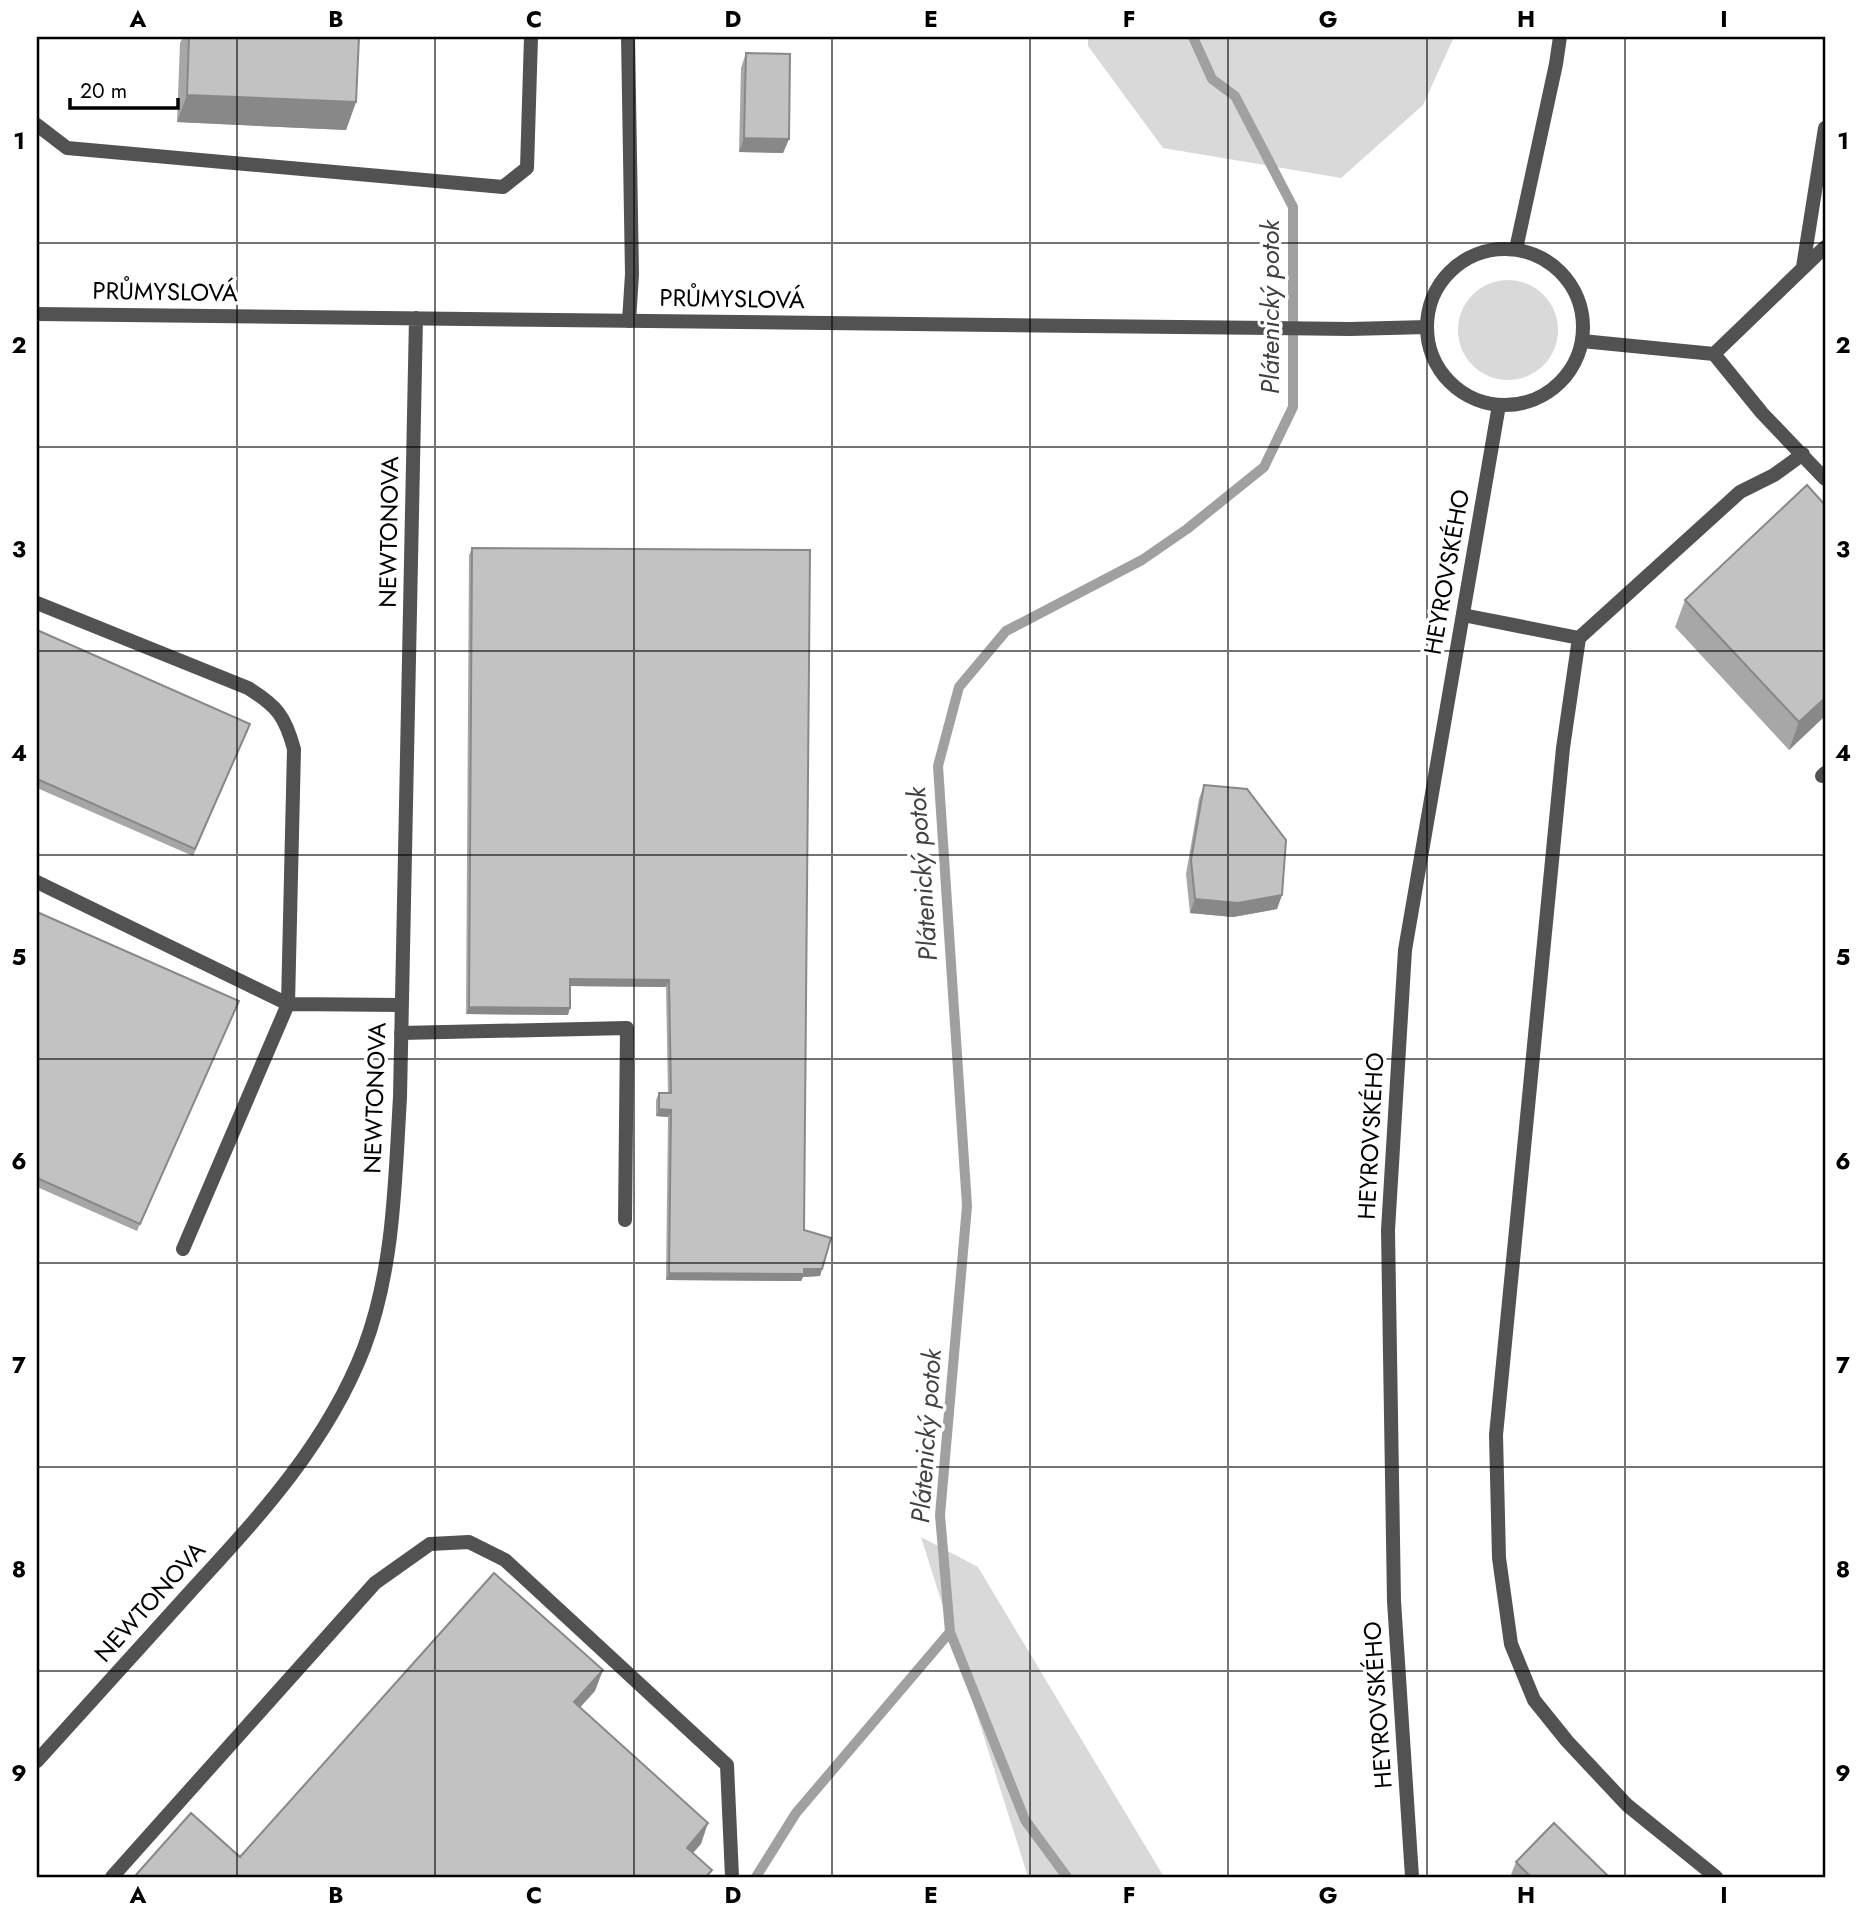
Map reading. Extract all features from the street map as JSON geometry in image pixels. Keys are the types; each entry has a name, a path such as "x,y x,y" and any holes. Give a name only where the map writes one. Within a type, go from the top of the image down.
{"street":[{"path":"37,125 67,148 503,187 527,168 531,37"},
{"path":"628,37 632,274 629,321"},
{"path":"1516,249 1560,37"},
{"path":"1804,267 1825,128"},
{"path":"1714,354 1825,247"},
{"path":"1516,249 1546,259 1569,281 1582,309 1583,341 1570,371 1546,393 1516,404 1499,405 1471,397 1448,380 1432,355 1427,327 1434,294 1442,280 1454,268 1483,251 1516,249"},
{"name":"PRŮMYSLOVÁ","path":"37,314 1350,329 1427,327"},
{"name":"NEWTONOVA","path":"37,1760 261,1514 310,1451 340,1399 364,1348 381,1288 393,1212 401,1033 416,318"},
{"path":"1583,341 1714,354 1762,413 1825,479"},
{"name":"HEYROVSKÉHO","path":"1412,1877 1394,1601 1388,1230 1405,950 1499,405"},
{"path":"1716,1877 1627,1805 1567,1741 1534,1700 1511,1644 1499,1558 1496,1435 1563,748 1579,638 1740,492 1774,475 1803,454"},
{"path":"37,603 248,688 269,701 287,723 294,749 288,1004 183,1249"},
{"path":"1463,615 1579,638"},
{"path":"37,882 288,1004 401,1005"},
{"path":"401,1033 627,1028 625,1220"},
{"path":"112,1877 375,1583 430,1544 469,1542 505,1560 727,1765 732,1877"}],"shaded area":[{"path":"1088,37 1454,37 1423,105 1341,178 1163,148 1088,46"},
{"path":"1508,280 1527,284 1543,295 1554,311 1558,330 1554,349 1543,365 1527,376 1508,380 1489,376 1473,365 1462,349 1458,330 1462,311 1473,295 1489,284"},
{"path":"921,1537 978,1567 1164,1877 1028,1877"}],"building":[{"path":"189,37 359,37 356,102 187,95"},
{"path":"746,53 790,54 789,139 744,138"},
{"path":"1807,485 1825,505 1825,698 1799,722 1685,600"},
{"path":"472,548 810,550 804,1230 831,1238 822,1269 804,1269 804,1274 669,1273 671,1110 659,1109 659,1093 671,1093 669,980 570,979 570,1008 469,1007"},
{"path":"37,630 250,724 195,849 37,779"},
{"path":"1204,785 1247,789 1286,840 1282,895 1238,903 1195,899 1191,860"},
{"path":"37,912 239,1001 140,1224 37,1178"},
{"path":"494,1573 603,1670 574,1702 708,1823 687,1848 712,1870 706,1877 134,1877 191,1813 240,1857"},
{"path":"1554,1823 1609,1877 1531,1877 1516,1862"}],"waterway":[{"name":"Plátenický potok","path":"1067,1877 1025,1820 950,1632 940,1515 967,1206 938,766 959,687 1006,631 1142,560 1187,529 1264,467 1293,407 1293,207 1235,96 1212,79 1193,37"},
{"path":"756,1877 796,1813 950,1632"}]}
